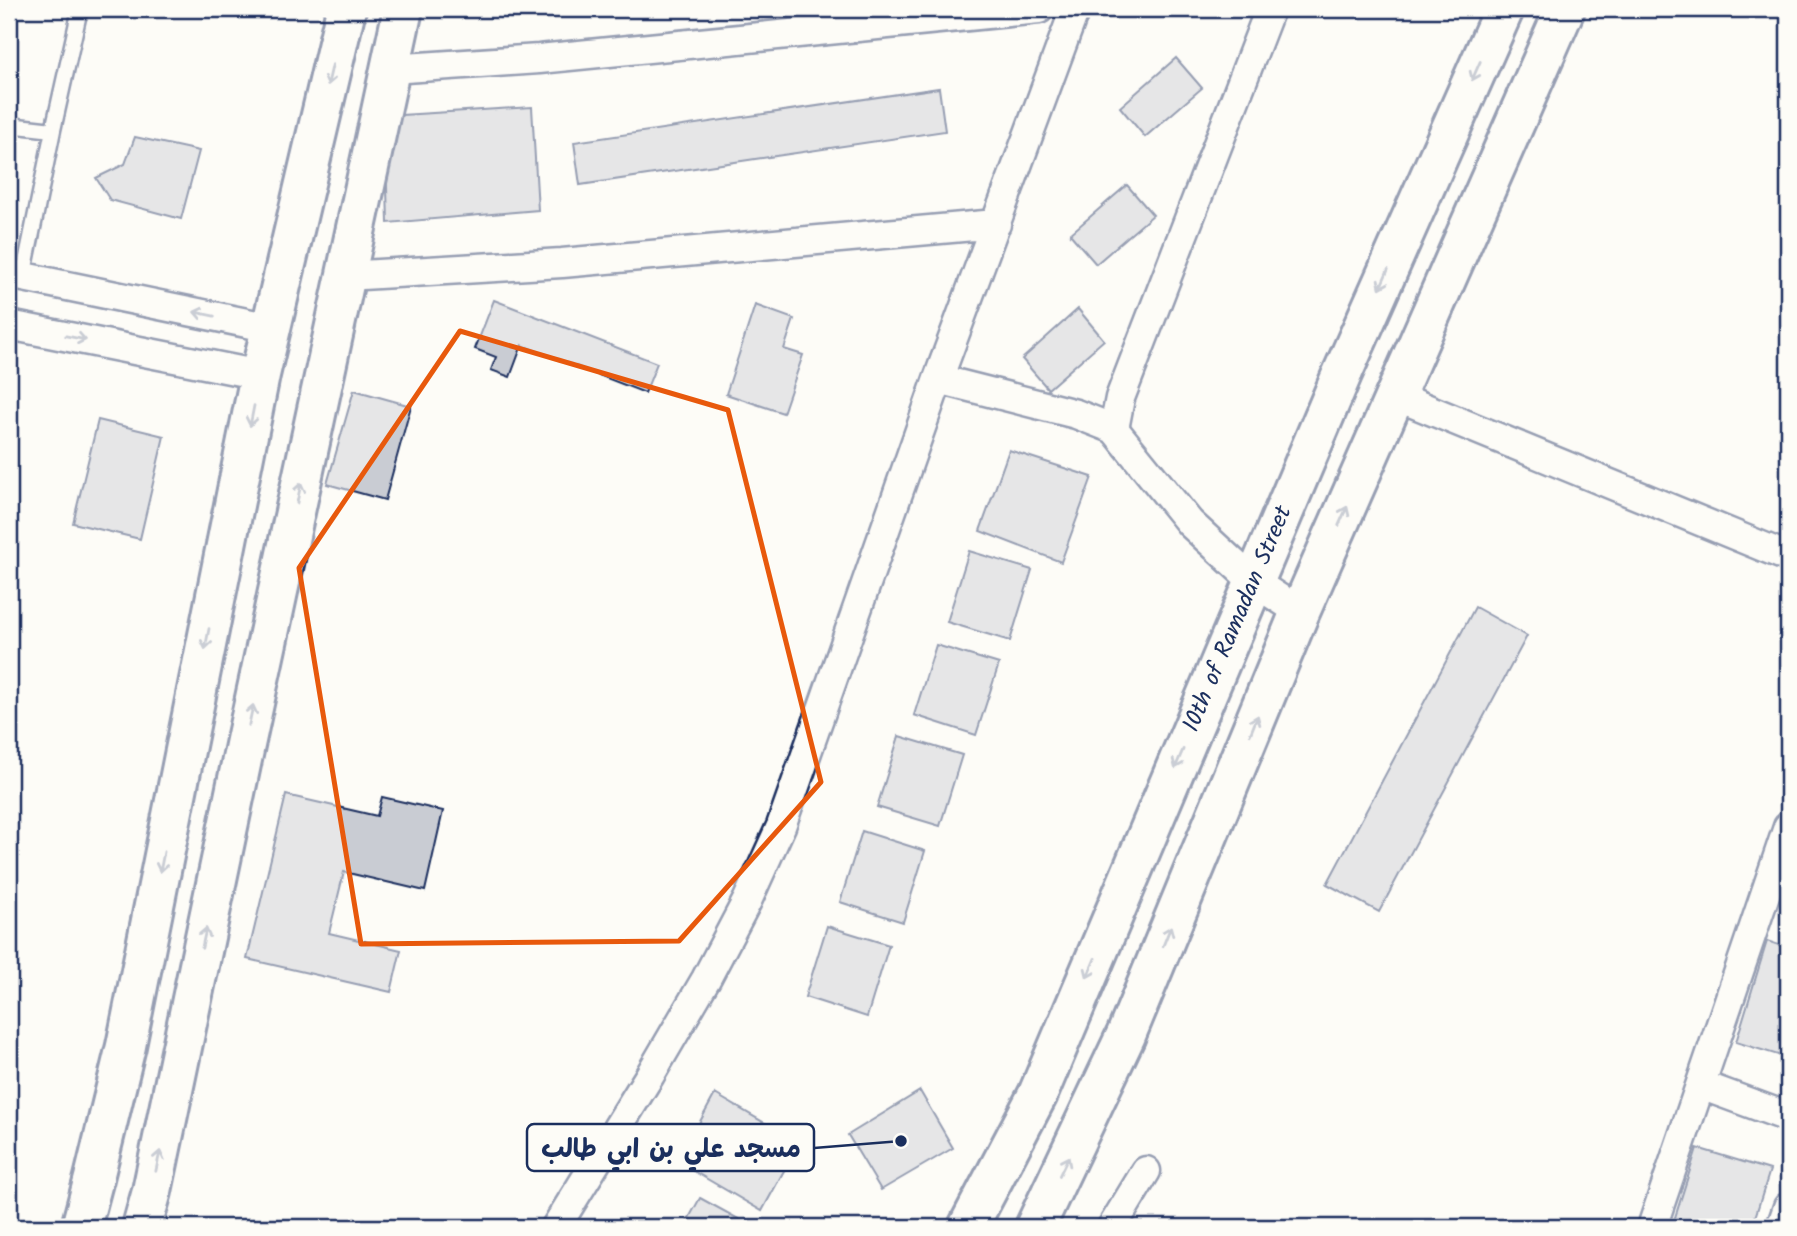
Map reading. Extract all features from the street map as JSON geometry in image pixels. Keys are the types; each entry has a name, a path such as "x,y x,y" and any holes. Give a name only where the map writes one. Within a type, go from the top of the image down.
{"main road":[{"path":"80,1227 126,1046 260,375 346,9"},
{"path":"142,1227 152,1191 403,9"},
{"name":"10th of Ramadan Street","path":"968,1227 1038,1094 1342,374 1504,9"},
{"path":"1035,1227 1126,1035 1300,612 1565,9"}],"street":[{"path":"390,69 539,60 1039,9"},
{"path":"556,1227 706,978 747,901 781,826 938,379 1075,9"},
{"path":"1114,429 1120,398 1270,9"},
{"path":"345,276 562,263 996,224"},
{"path":"16,276 271,328"},
{"path":"9,325 260,375"},
{"path":"938,379 1076,414 1114,429 1190,523 1254,582 1300,612"},
{"path":"1396,396 1788,556"},
{"path":"1652,1227 1788,827"},
{"path":"1700,1085 1788,1117"},
{"path":"1112,1227 1146,1171"}],"lane":[{"path":"16,276 80,9"},
{"path":"9,125 53,130"}],"highlighted area":[{"path":"460,331 728,410 821,782 679,941 361,944 299,568"}],"building":[{"path":"449,9 492,9 450,13"},
{"path":"1176,58 1202,88 1145,137 1120,107"},
{"path":"939,88 945,131 580,185 574,142"},
{"path":"532,107 538,210 388,223 385,116"},
{"path":"135,137 199,151 181,219 110,200 96,178 125,164"},
{"path":"1127,185 1153,215 1096,264 1070,234"},
{"path":"494,300 657,363 645,393 522,345 510,377 491,370 496,357 475,349"},
{"path":"755,305 794,319 784,349 803,355 783,413 726,394"},
{"path":"1078,309 1104,340 1048,389 1022,359"},
{"path":"354,390 411,406 385,500 327,484"},
{"path":"98,420 164,436 140,539 73,523"},
{"path":"1009,450 1092,477 1061,562 980,531"},
{"path":"969,551 1032,570 1010,641 947,622"},
{"path":"1475,607 1527,636 1379,912 1327,884"},
{"path":"936,645 999,664 976,735 914,715"},
{"path":"899,736 962,755 940,826 877,807"},
{"path":"286,795 377,816 382,797 443,811 425,891 344,872 329,933 401,950 391,992 247,959"},
{"path":"862,831 925,851 903,922 840,902"},
{"path":"827,926 889,945 867,1017 805,997"},
{"path":"1767,941 1788,948 1788,1058 1736,1042"},
{"path":"920,1091 953,1148 881,1190 848,1135"},
{"path":"715,1094 799,1143 762,1211 678,1162"},
{"path":"1697,1148 1770,1170 1752,1227 1672,1227"},
{"path":"700,1198 746,1223 743,1227 684,1227"}],"place":[{"name":"مسجد علي بن ابي طالب","path":"901,1141"}]}
